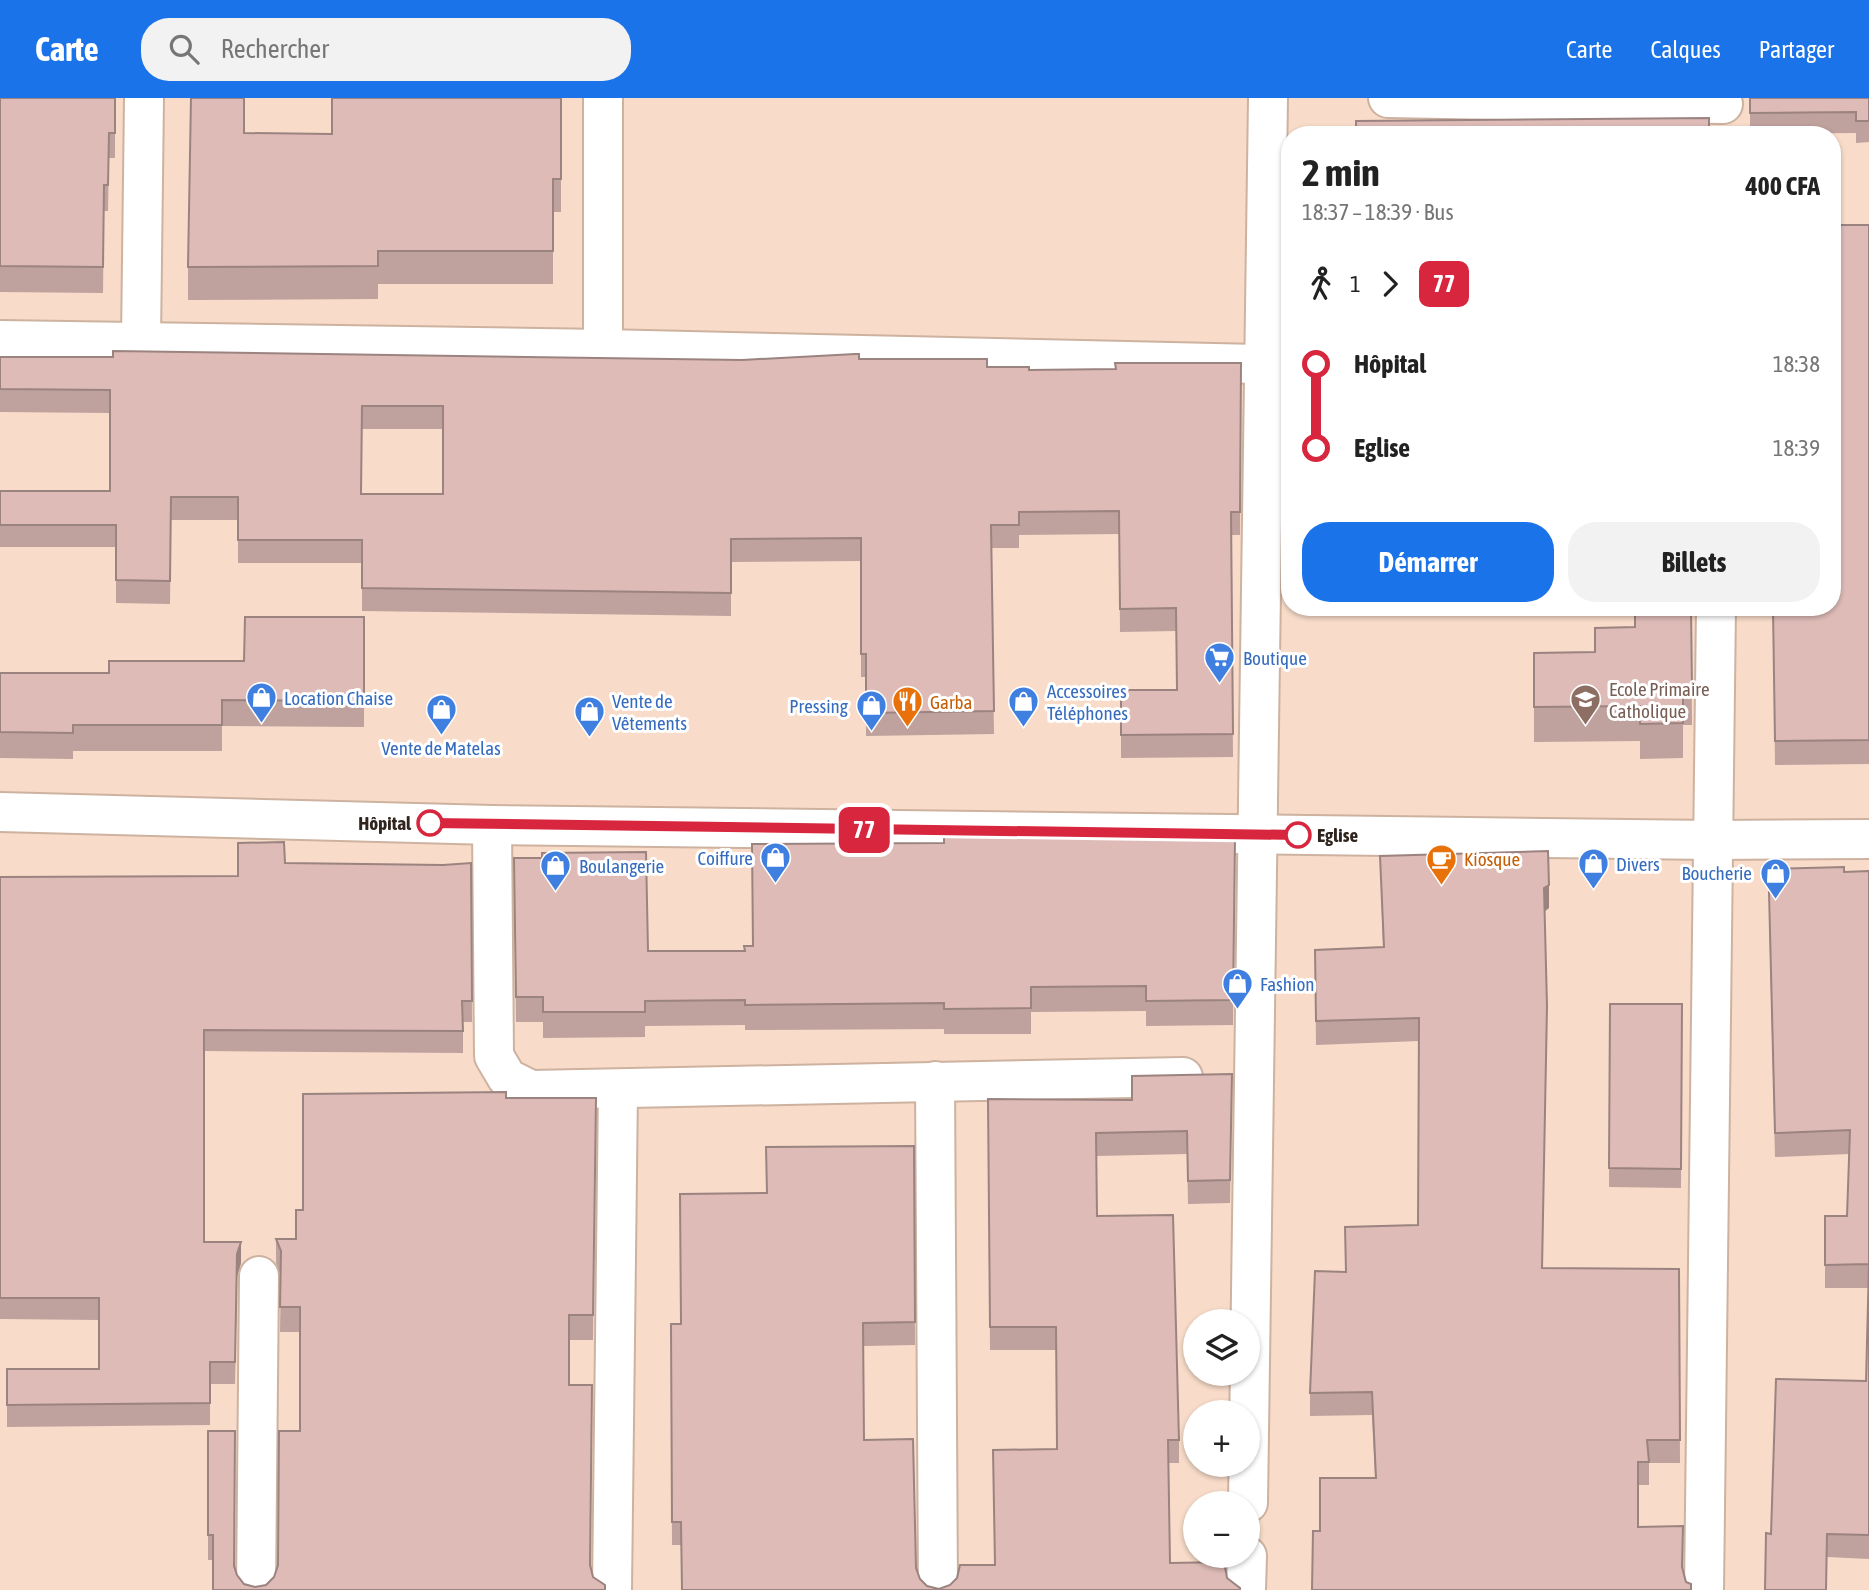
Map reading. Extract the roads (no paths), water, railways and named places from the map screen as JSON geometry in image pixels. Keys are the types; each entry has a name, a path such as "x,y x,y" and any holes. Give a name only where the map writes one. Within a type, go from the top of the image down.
{"street":[{"path":"141,340 144,98"},
{"path":"603,98 603,349"},
{"path":"1248,1491 1259,835 1262,364 1268,98"},
{"path":"1388,98 1723,112"},
{"path":"0,340 141,340 1262,364"},
{"path":"1704,1590 1716,616"},
{"path":"0,812 492,825 1713,840 1869,839"},
{"path":"492,825 494,1056 507,1078 531,1090 1255,1075"},
{"path":"934,1081 938,1590"},
{"path":"612,1590 618,1089"},
{"path":"256,1590 259,1276"},
{"path":"1246,1590 1247,1568"}],"place":[{"name":"Boutique","path":"1220,685"},
{"name":"Location Chaise","path":"261,725"},
{"name":"Ecole Primaire Catholique","path":"1586,727"},
{"name":"Garba","path":"907,729"},
{"name":"Accessoires Téléphones","path":"1024,729"},
{"name":"Pressing","path":"871,733"},
{"name":"Vente de Matelas","path":"441,736"},
{"name":"Vente de Vêtements","path":"589,739"},
{"name":"Hôpital","path":"430,823"},
{"name":"Eglise","path":"1298,835"},
{"name":"Coiffure","path":"776,885"},
{"name":"Kiosque","path":"1441,886"},
{"name":"Divers","path":"1593,891"},
{"name":"Boulangerie","path":"556,893"},
{"name":"Boucherie","path":"1775,900"},
{"name":"Fashion","path":"1237,1011"}]}
